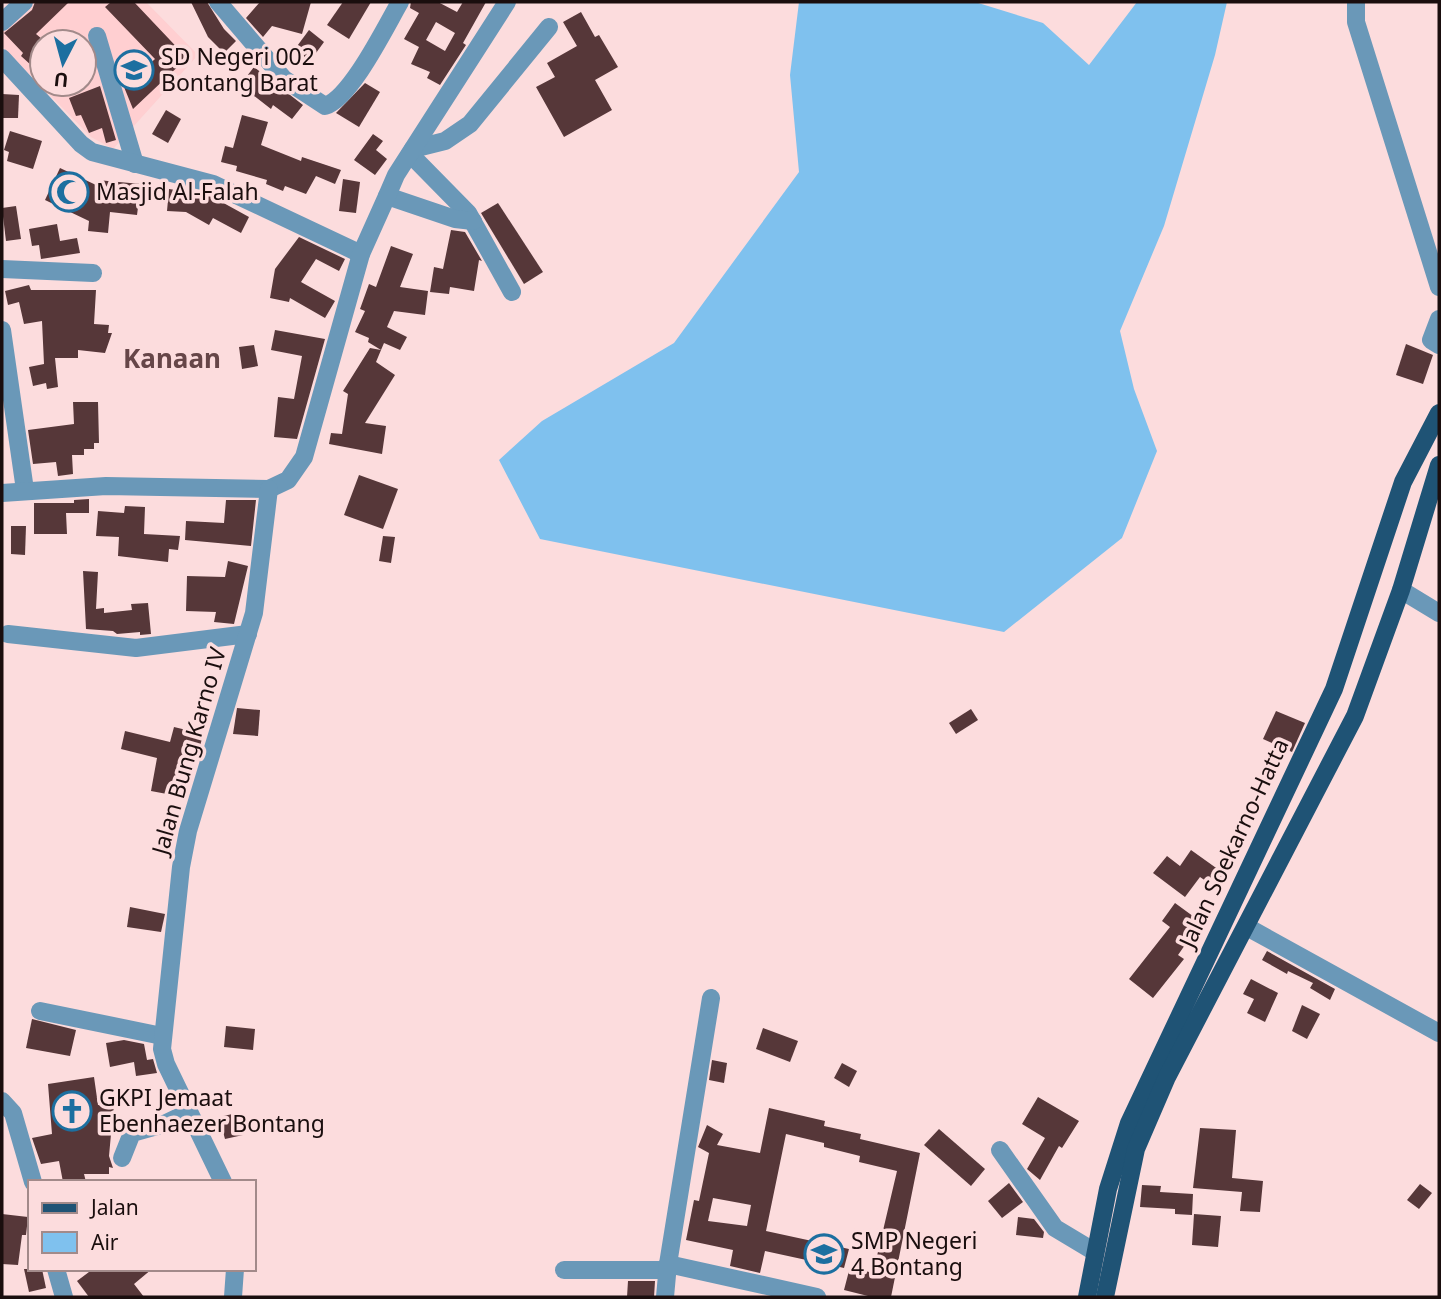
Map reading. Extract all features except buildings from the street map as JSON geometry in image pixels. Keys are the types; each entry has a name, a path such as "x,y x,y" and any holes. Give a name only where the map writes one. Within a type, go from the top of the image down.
{"main road":[{"name":"Jalan Soekarno-Hatta","path":"1087,1297 1116,1160 1147,1103 1334,689 1403,482 1439,413"},
{"name":"Jalan Soekarno-Hatta","path":"1161,1071 1247,927 1355,716 1401,590 1439,465"},
{"name":"Jalan Soekarno-Hatta","path":"1105,1297 1127,1184 1147,1103"}],"street":[{"path":"2,22 24,2"},
{"path":"218,2 284,79 326,106 333,103 362,68 400,2"},
{"path":"2,493 106,486 268,489 288,480 304,457 361,254 387,195 411,151 507,2"},
{"path":"1356,2 1356,22 1439,287"},
{"path":"411,151 444,141 470,124 549,27"},
{"path":"98,39 135,164"},
{"path":"2,58 81,144 105,158 213,184 361,254"},
{"path":"411,151 462,205 512,292"},
{"path":"387,195 455,219 473,221"},
{"path":"2,269 93,273"},
{"path":"1439,319 1431,340 1439,345"},
{"path":"2,330 3,352 25,490"},
{"name":"Jalan Bung Karno IV","path":"222,1180 166,1064 162,1036 181,867 226,700 248,634 257,594 268,489"},
{"path":"1401,590 1439,613"},
{"path":"8,634 136,648 248,634"},
{"path":"1247,927 1439,1033"},
{"path":"665,1297 711,998"},
{"path":"40,1011 162,1036"},
{"path":"2,1101 16,1122 32,1180"},
{"path":"122,1158 132,1133 163,1124 189,1112"},
{"path":"1000,1150 1055,1228 1095,1252"},
{"path":"564,1270 668,1267 817,1297"},
{"path":"57,1271 64,1297"},
{"path":"233,1297 235,1271"}],"shaded area":[{"name":"SD Negeri 002 Bontang Barat","path":"28,2 146,2 198,55 113,149 91,137 53,98 98,98 98,28 28,28 28,73 2,46 2,27"}],"water":[{"path":"799,2 975,2 1043,23 1089,65 1137,2 1227,2 1215,55 1164,226 1120,331 1134,389 1157,451 1122,538 1004,632 540,539 499,460 542,421 674,343 799,172 790,75"}],"place":[{"name":"SD Negeri 002 Bontang Barat","path":"134,70"},
{"name":"Masjid Al-Falah","path":"69,192"},
{"name":"GKPI Jemaat Ebenhaezer Bontang","path":"72,1111"},
{"name":"SMP Negeri 4 Bontang","path":"824,1254"}],"district":[{"name":"Kanaan","path":"172,359"}]}
